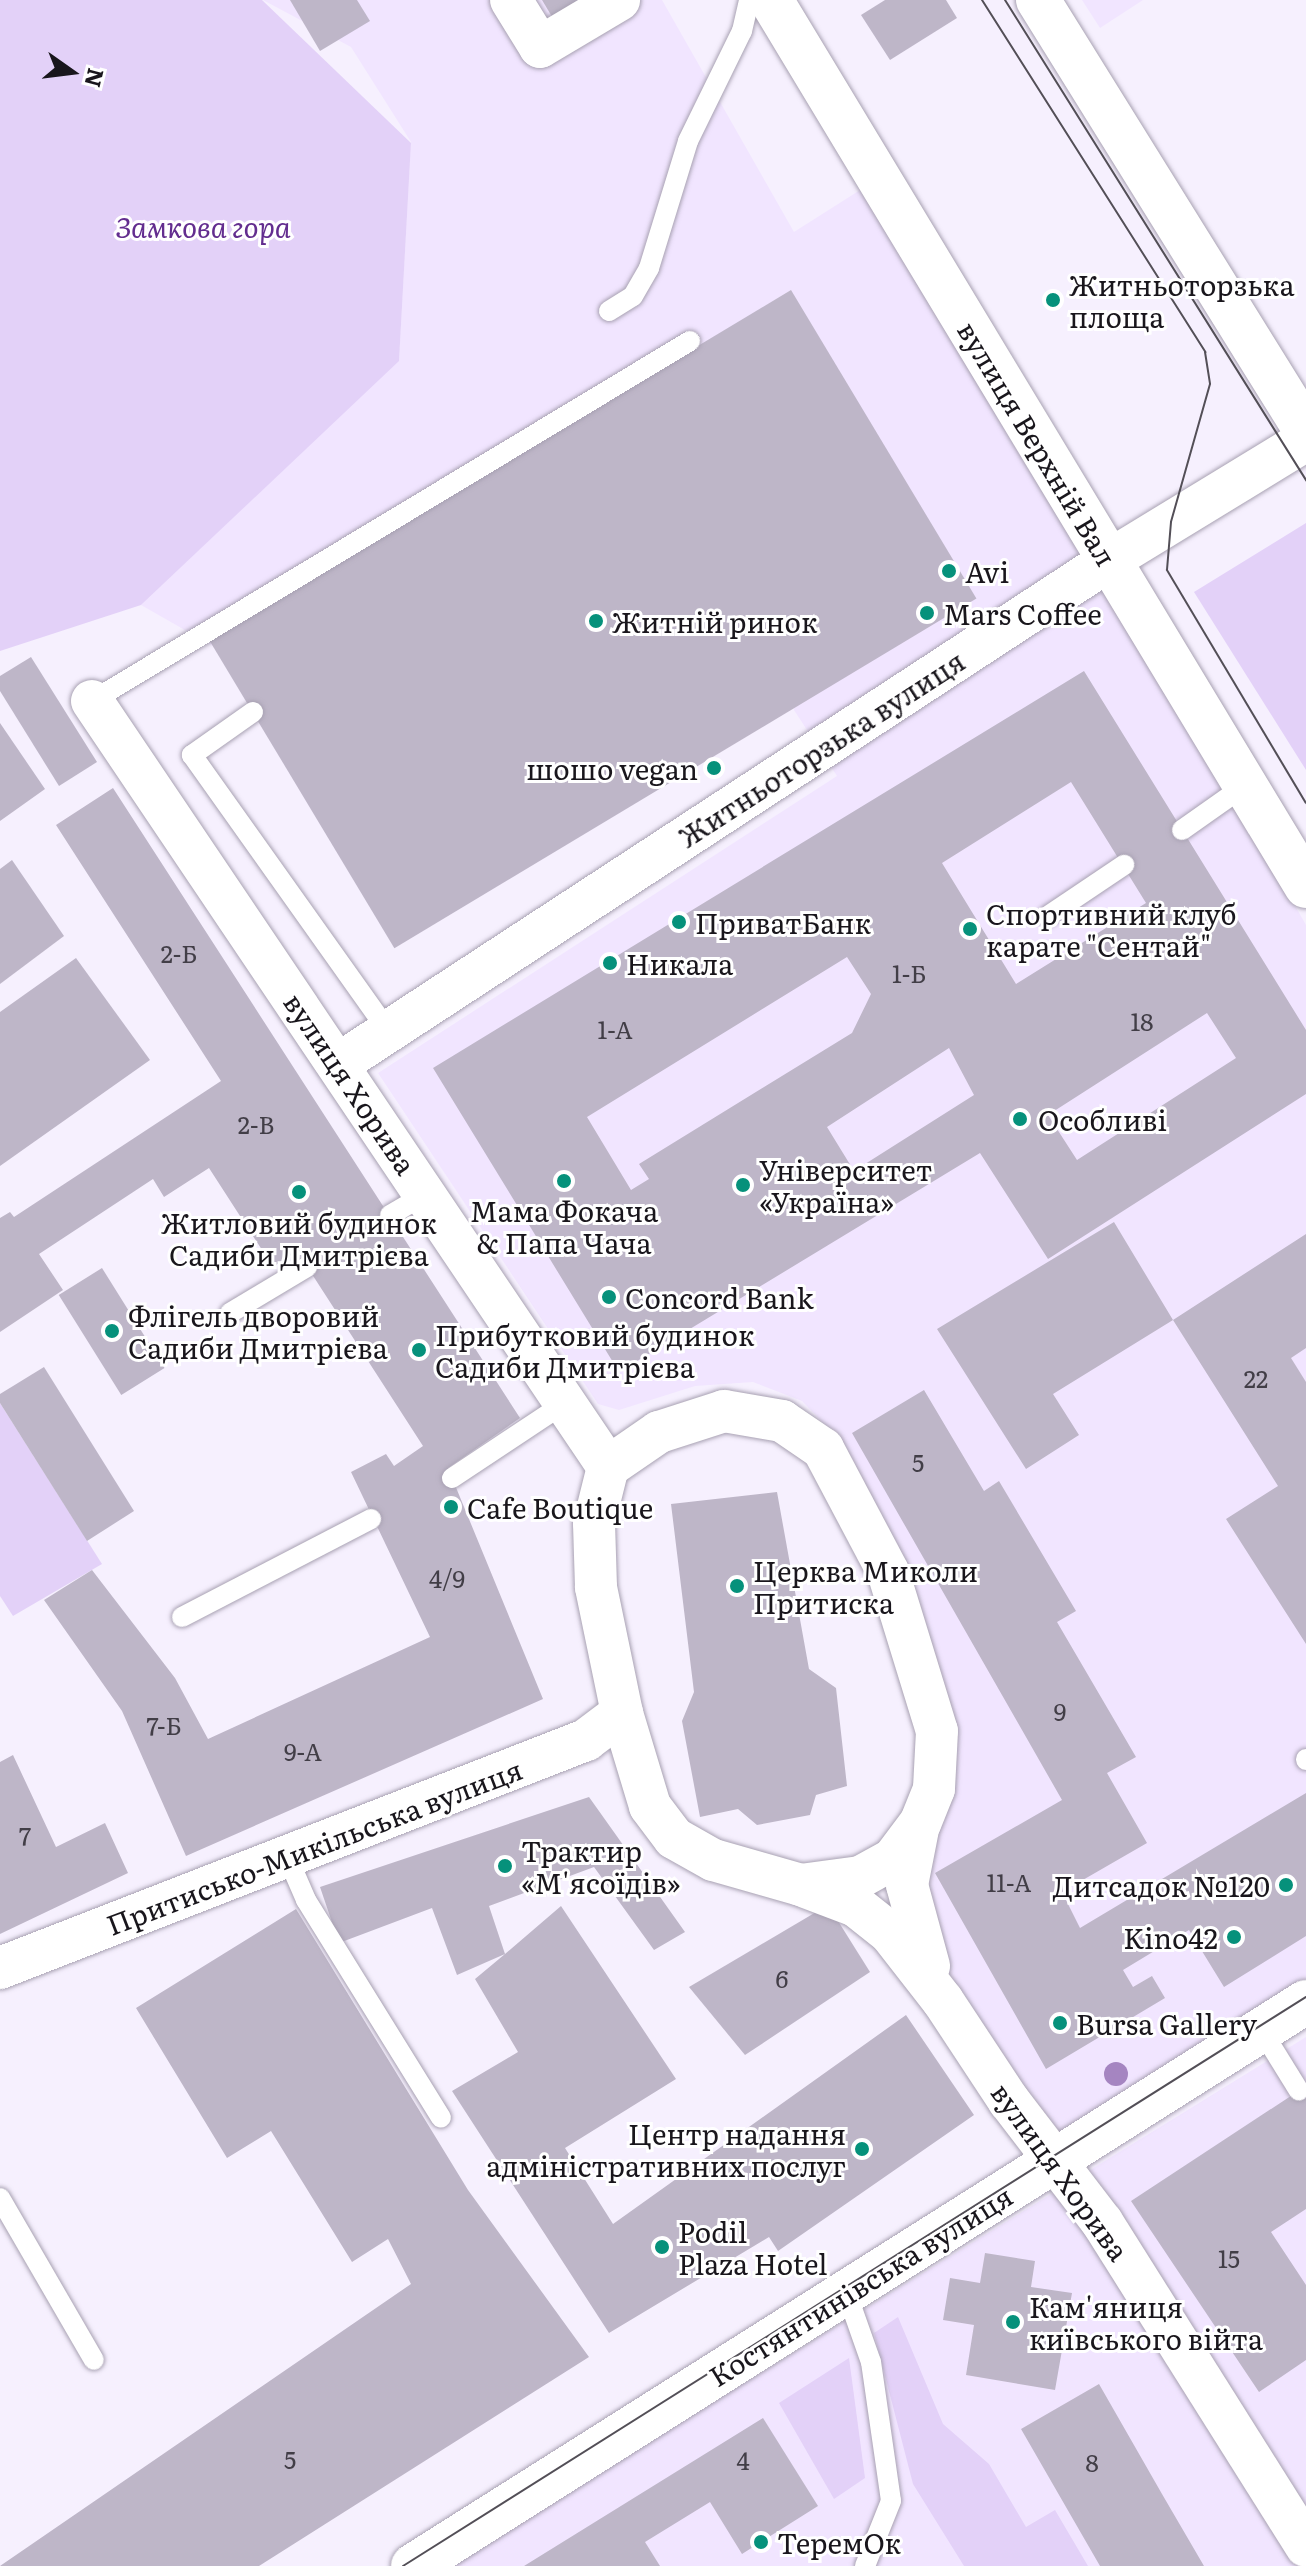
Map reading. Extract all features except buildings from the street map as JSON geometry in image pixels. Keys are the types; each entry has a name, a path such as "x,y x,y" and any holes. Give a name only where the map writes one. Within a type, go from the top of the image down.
{"main road":[{"name":"вулиця Верхній Вал","path":"771,0 1243,787 1306,886"},
{"path":"1038,0 1306,431"},
{"name":"Костянтинівська вулиця","path":"413,2566 1306,2002"}],"street":[{"path":"511,0 540,47 619,0"},
{"name":"Житньоторзька вулиця","path":"340,1063 387,1029 1108,561 1306,440"},
{"name":"вулиця Хорива","path":"92,701 340,1063 608,1467 594,1523 596,1587 622,1713 650,1806 674,1838 713,1860 801,1885 856,1906 890,1933 943,2001 1053,2163 1102,2222 1306,2546"},
{"path":"608,1467 659,1432 724,1411 782,1421 823,1449 888,1572 937,1731 934,1789 920,1823 893,1859 860,1877 801,1885"},
{"name":"Притисько-Микільська вулиця","path":"0,1968 586,1740 622,1713"},
{"name":"вулиця Хорива","path":"920,1823 907,1885 911,1921 943,2001"}],"lane":[{"path":"609,311 633,296 649,268 688,141 742,31 749,0"},
{"path":"92,701 690,341"},
{"path":"253,712 192,755 387,1029"},
{"path":"1182,830 1243,787"},
{"path":"1048,916 1124,865"},
{"path":"390,1215 426,1194"},
{"path":"230,1313 307,1267"},
{"path":"452,1478 565,1403"},
{"path":"182,1617 371,1519"},
{"path":"287,1856 306,1900 441,2118"},
{"path":"1262,2031 1299,2091"},
{"path":"0,2198 94,2360"},
{"path":"847,2294 871,2362 891,2501 870,2565"}],"shaded area":[{"path":"263,0 662,0 794,232 879,178 1306,925 1306,1979 1052,2141 950,1980 921,1900 949,1774 834,1434 802,1401 753,1382 695,1386 619,1410 598,1404 378,1073 837,776 794,710 791,290 213,646 141,605 399,360 411,142 351,47"},
{"path":"1082,0 1143,0 1100,28"},
{"path":"1306,2037 1306,2566 448,2566"}],"green space":[{"name":"Замкова гора","path":"0,0 262,0 411,143 399,361 141,605 0,651"},
{"path":"1306,523 1306,770 1194,592"},
{"path":"0,1403 102,1564 13,1616 0,1596"},
{"path":"898,2317 943,2424 989,2464 1026,2527 1055,2510 1088,2566 964,2566 913,2484 874,2333"},
{"path":"849,2358 865,2478 834,2499 779,2403"}],"tram line":[{"path":"982,0 1205,352 1210,384 1171,522 1167,570 1306,803"},
{"path":"1005,0 1306,480"},
{"path":"403,2566 1306,1997"}],"place":[{"name":"Житньоторзька площа","path":"1053,300"},
{"name":"Avi","path":"949,571"},
{"name":"Mars Coffee","path":"927,613"},
{"name":"Житній ринок","path":"596,621"},
{"name":"шошо vegan","path":"714,768"},
{"name":"ПриватБанк","path":"679,922"},
{"name":"Спортивний клуб карате \"Сентай\"","path":"970,929"},
{"name":"Никала","path":"610,963"},
{"name":"Особливі","path":"1020,1119"},
{"name":"Мама Фокача & Папа Чача","path":"564,1181"},
{"name":"Університет «Україна»","path":"743,1185"},
{"name":"Житловий будинок Садиби Дмитрієва","path":"299,1192"},
{"name":"Concord Bank","path":"609,1297"},
{"name":"Флігель дворовий Садиби Дмитрієва","path":"112,1331"},
{"name":"Прибутковий будинок Садиби Дмитрієва","path":"419,1350"},
{"name":"Cafe Boutique","path":"451,1507"},
{"name":"Церква Миколи Притиска","path":"737,1586"},
{"name":"Трактир «М'ясоїдів»","path":"505,1866"},
{"name":"Дитсадок №120","path":"1286,1885"},
{"name":"Kino42","path":"1234,1937"},
{"name":"Bursa Gallery","path":"1060,2023"},
{"name":"Центр надання адміністративних послуг","path":"862,2149"},
{"name":"Podil Plaza Hotel","path":"662,2247"},
{"name":"Кам'яниця київського війта","path":"1013,2322"},
{"name":"ТеремОк","path":"761,2542"}]}
